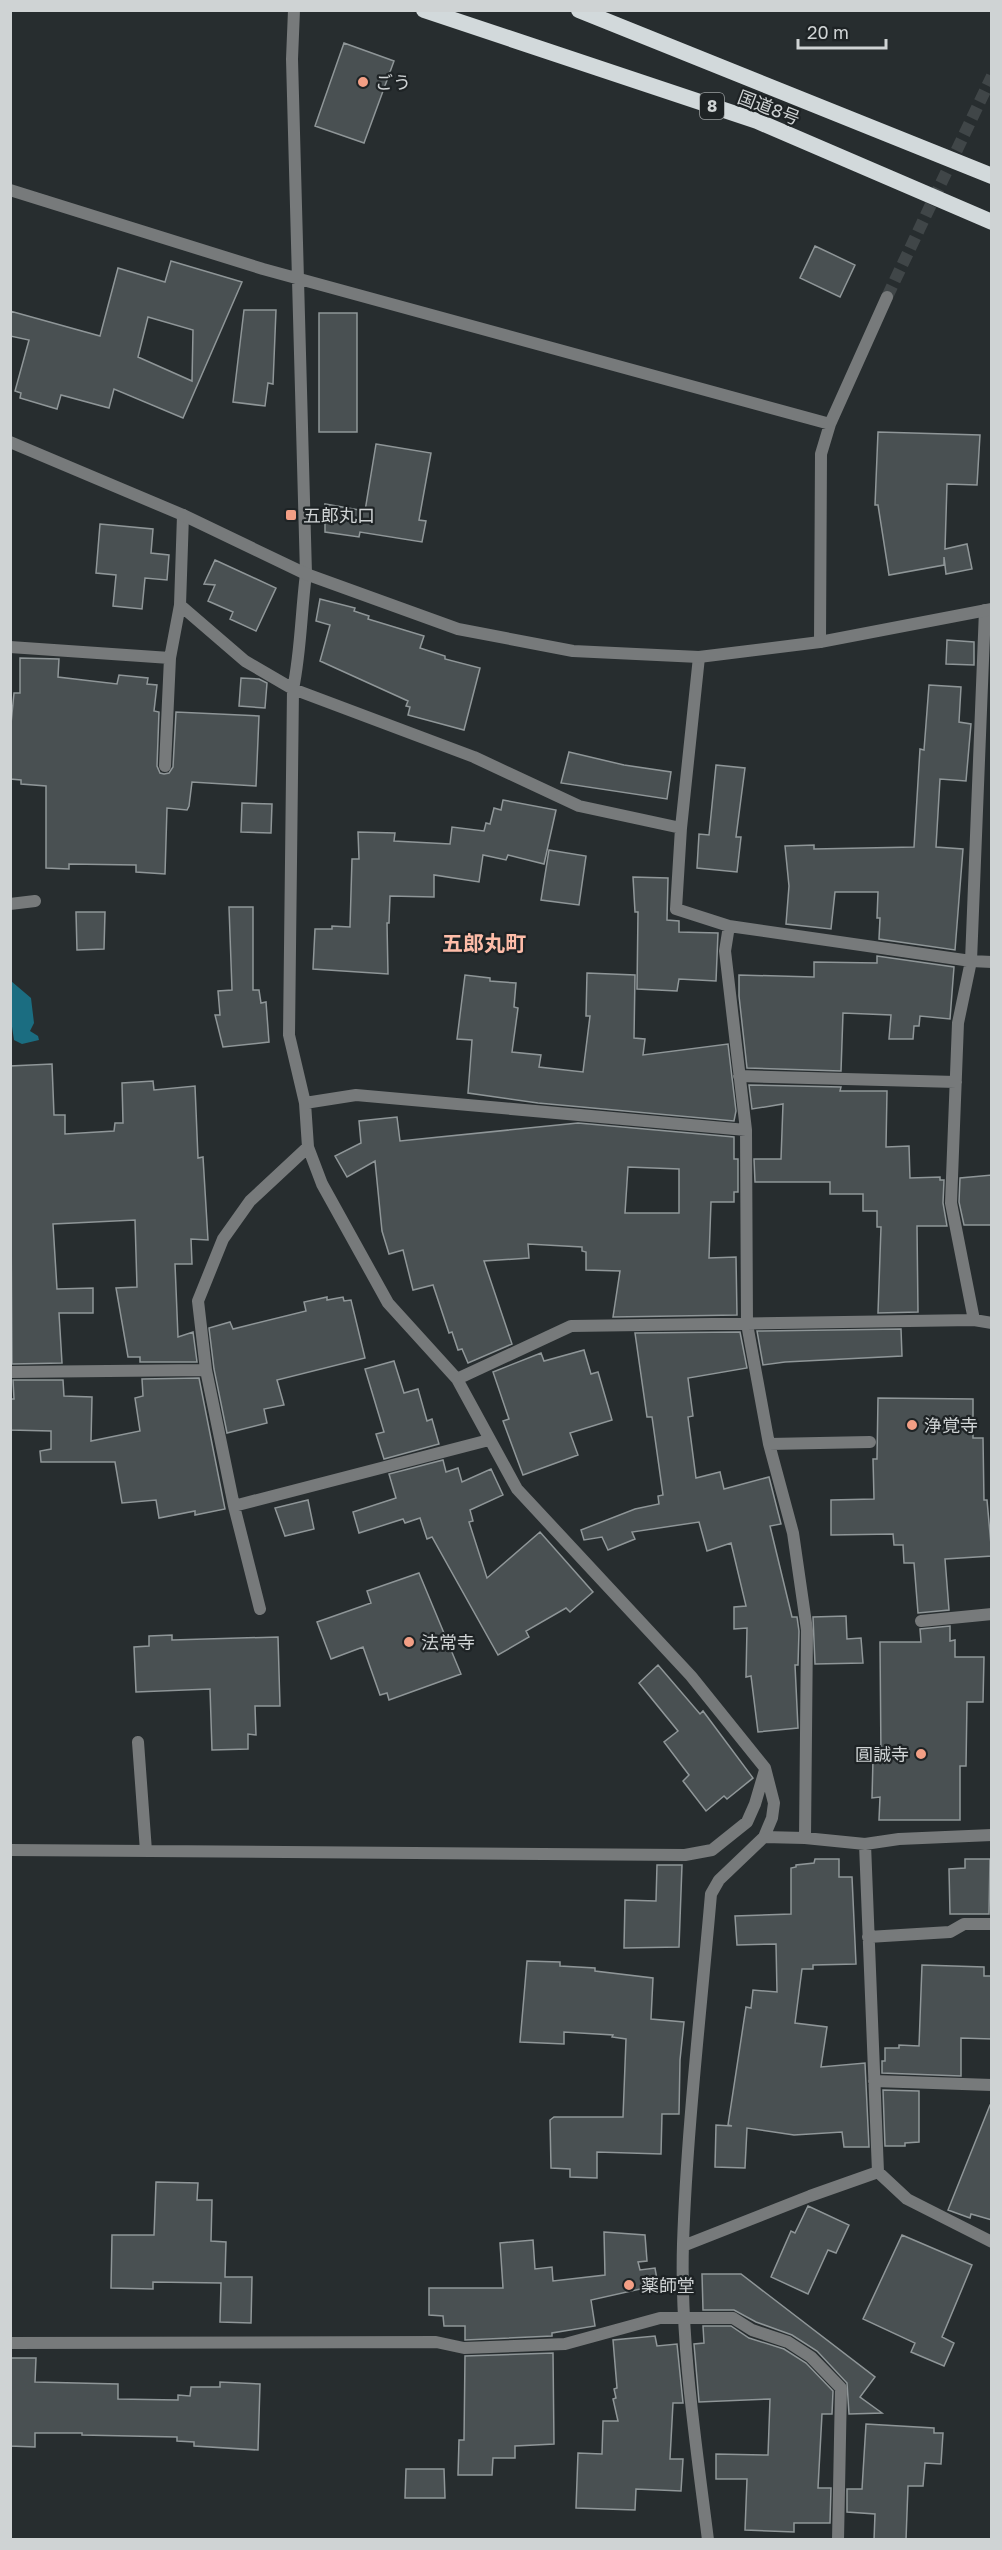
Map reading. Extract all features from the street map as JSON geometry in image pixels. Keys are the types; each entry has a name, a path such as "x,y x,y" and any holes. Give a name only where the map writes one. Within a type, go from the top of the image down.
{"highway":[{"name":"国道8号","path":"424,10 757,122 992,222"},
{"name":"国道8号","path":"579,10 992,176"}],"street":[{"path":"294,10 292,58 306,574 298,667 293,689 289,1035 305,1103 308,1147 322,1184 388,1303 457,1379 517,1489 691,1676 765,1768 774,1803 772,1818 764,1837 719,1880 711,1894 683,2246 685,2317 708,2540"},
{"path":"10,190 263,269 830,424"},
{"path":"820,642 821,454 830,424 887,297"},
{"path":"10,442 183,516 306,574 458,628 573,651 699,657 820,642 988,610 971,961 958,1023 951,1203 974,1320"},
{"path":"165,766 170,658 180,605 183,516"},
{"path":"180,605 245,661 293,689 474,756 579,806 681,828"},
{"path":"10,647 170,658"},
{"path":"699,657 681,828 676,909 729,926 971,961 992,962"},
{"path":"10,904 35,901"},
{"path":"729,926 725,951 746,1130 747,1324 769,1444 793,1533 807,1630 805,1838"},
{"path":"739,1076 956,1082"},
{"path":"305,1103 356,1095 746,1130"},
{"path":"260,1609 234,1506 206,1370 198,1300 223,1239 250,1201 308,1147"},
{"path":"457,1379 572,1326 974,1320 992,1323"},
{"path":"10,1372 206,1370"},
{"path":"234,1506 489,1440"},
{"path":"769,1444 870,1442"},
{"path":"921,1621 992,1614"},
{"path":"138,1742 146,1851"},
{"path":"10,1850 685,1855 712,1850 747,1822 755,1804 765,1768"},
{"path":"764,1837 805,1838 865,1844 992,1835"},
{"path":"865,1844 878,2172 907,2199 992,2242"},
{"path":"868,1937 950,1932 964,1924 992,1924"},
{"path":"874,2081 992,2085"},
{"path":"683,2246 878,2172"},
{"path":"10,2343 436,2342 464,2348 565,2344 660,2318 733,2318 752,2330 788,2342 811,2357 841,2388 838,2540"}],"water":[{"path":"11,981 31,998 34,1023 30,1031 38,1036 39,1040 22,1044 14,1040 11,1020"}],"building":[{"path":"344,43 394,61 364,143 315,126"},
{"path":"815,246 855,265 840,297 800,278"},
{"path":"171,261 242,282 183,418 114,389 109,408 61,395 57,409 20,398 21,393 15,391 29,340 10,336 10,311 100,336 118,268 165,282","holes":["148,317 193,330 192,381 138,357"]},
{"path":"244,310 276,310 273,384 268,383 265,406 233,402"},
{"path":"319,313 357,313 357,432 319,432"},
{"path":"878,432 980,435 977,485 947,484 945,549 967,544 972,569 946,574 944,557 944,565 889,575 878,505 875,505"},
{"path":"376,444 431,453 419,520 426,521 422,542 360,532 359,537 325,532 325,504 365,511"},
{"path":"100,524 153,529 151,553 169,555 167,580 145,578 142,609 113,606 116,575 96,573"},
{"path":"215,560 276,588 256,631 230,619 233,612 208,601 215,585 204,584"},
{"path":"320,599 355,608 354,611 369,616 368,619 424,636 420,648 445,656 445,659 480,668 464,730 408,715 410,707 406,706 408,701 320,661 330,625 316,621"},
{"path":"947,640 974,642 974,665 946,664"},
{"path":"20,658 59,659 58,677 117,684 119,675 148,678 147,684 157,685 154,711 159,712 157,766 160,773 164,774 169,773 173,767 176,712 259,716 256,786 192,782 187,810 167,808 165,874 136,872 136,865 69,864 69,869 46,868 46,786 21,784 21,780 10,779 10,734 14,693 20,693"},
{"path":"241,678 259,679 267,683 265,708 239,706"},
{"path":"929,685 961,687 959,722 971,724 966,781 940,779 936,847 963,849 955,950 879,939 878,892 835,892 831,929 786,924 789,886 785,846 814,845 814,849 914,847 920,749 924,750"},
{"path":"569,752 624,765 671,772 667,799 561,783"},
{"path":"716,765 745,768 736,837 741,837 737,872 697,868 699,834 709,835"},
{"path":"503,800 556,810 544,864 508,855 506,860 483,855 479,882 434,875 434,897 390,896 389,923 387,923 388,974 313,969 315,929 332,929 332,926 350,927 352,859 359,859 358,832 395,833 394,841 450,844 452,827 484,831 486,823 490,824 494,808 501,810"},
{"path":"242,803 272,804 271,833 241,832"},
{"path":"549,850 586,856 579,905 541,900"},
{"path":"633,877 668,878 667,920 679,921 679,932 718,933 716,981 679,979 677,991 637,989 638,912 635,912"},
{"path":"229,907 253,907 253,990 259,990 261,1003 266,1002 269,1042 223,1047 215,1015 220,1015 218,991 232,990"},
{"path":"76,912 105,912 104,949 77,950"},
{"path":"877,956 954,967 950,1019 920,1016 919,1026 914,1026 913,1039 889,1039 891,1015 843,1013 841,1071 747,1068 739,975 814,977 814,962 877,963"},
{"path":"587,973 635,975 634,1038 645,1039 643,1055 728,1044 736,1111 734,1121 538,1103 468,1093 472,1040 457,1039 465,975 490,978 490,981 516,983 514,1007 518,1008 512,1052 541,1055 539,1067 583,1072 590,1016 586,1016"},
{"path":"52,1064 54,1115 65,1115 65,1134 114,1131 115,1123 123,1123 122,1083 153,1081 154,1090 195,1086 198,1158 203,1157 208,1240 191,1239 192,1264 175,1264 178,1337 193,1332 197,1362 140,1362 140,1357 128,1357 116,1288 137,1287 135,1220 53,1224 57,1289 93,1288 93,1313 59,1313 62,1363 12,1364 10,1066"},
{"path":"749,1085 841,1087 840,1091 887,1091 886,1147 909,1146 910,1178 940,1177 940,1180 944,1180 943,1203 947,1226 917,1226 918,1312 878,1313 881,1227 877,1227 877,1211 863,1211 863,1194 830,1194 830,1182 755,1182 754,1159 781,1159 783,1104 752,1109"},
{"path":"397,1117 400,1141 578,1123 734,1137 734,1159 738,1159 738,1192 734,1192 734,1202 711,1202 709,1258 736,1257 737,1315 613,1317 620,1271 586,1270 586,1252 582,1251 582,1247 528,1244 529,1258 484,1261 512,1344 468,1363 462,1349 458,1350 452,1332 449,1333 433,1285 413,1290 403,1250 389,1254 382,1231 375,1161 347,1177 335,1156 361,1143 359,1121","holes":["628,1167 679,1169 679,1213 625,1213"]},
{"path":"992,1175 992,1225 964,1225 959,1202 960,1178"},
{"path":"327,1297 327,1300 343,1297 344,1301 351,1300 365,1358 277,1380 284,1405 264,1409 267,1423 227,1433 214,1369 209,1328 230,1322 233,1329 306,1311 304,1302"},
{"path":"901,1329 902,1356 763,1365 757,1331"},
{"path":"740,1332 747,1368 688,1378 693,1416 688,1417 696,1478 720,1472 724,1489 769,1477 781,1524 770,1526 792,1617 797,1617 799,1631 798,1665 795,1665 798,1728 758,1732 751,1676 746,1677 747,1628 734,1629 734,1607 746,1606 731,1543 707,1551 699,1522 632,1532 635,1539 608,1550 602,1537 584,1540 581,1530 635,1509 659,1504 658,1496 663,1495 652,1417 647,1417 635,1333"},
{"path":"584,1350 591,1374 598,1372 612,1420 570,1433 578,1455 523,1475 503,1421 509,1419 493,1372 541,1353 544,1361"},
{"path":"394,1361 404,1393 418,1389 427,1421 432,1419 439,1444 384,1459 376,1434 384,1432 365,1369"},
{"path":"199,1378 225,1509 195,1515 195,1511 159,1518 156,1500 122,1503 115,1462 41,1462 40,1451 51,1449 51,1431 10,1430 10,1399 14,1399 13,1380 63,1380 64,1396 92,1397 91,1441 140,1431 135,1398 143,1396 142,1379"},
{"path":"878,1398 973,1399 973,1438 983,1438 984,1500 987,1500 992,1556 945,1559 949,1610 918,1613 914,1563 904,1563 903,1545 894,1545 893,1534 831,1535 831,1500 874,1499 873,1459 877,1459"},
{"path":"443,1460 446,1472 458,1468 462,1482 491,1469 503,1495 470,1510 473,1521 469,1522 487,1578 540,1532 593,1592 570,1612 566,1608 526,1631 529,1637 498,1655 432,1537 427,1539 420,1518 405,1523 403,1519 359,1533 353,1512 396,1498 389,1474"},
{"path":"308,1500 314,1529 285,1536 275,1508"},
{"path":"419,1573 461,1674 389,1700 387,1693 380,1695 363,1647 331,1659 317,1622 371,1603 367,1591"},
{"path":"846,1616 847,1639 861,1638 863,1663 815,1664 813,1617"},
{"path":"950,1626 950,1641 955,1640 955,1657 984,1657 983,1702 967,1702 966,1766 960,1766 960,1820 879,1820 880,1797 872,1798 873,1759 881,1759 880,1642 921,1642 920,1629"},
{"path":"172,1635 172,1640 278,1637 280,1706 255,1706 256,1735 248,1734 248,1749 212,1750 210,1689 136,1692 134,1647 149,1646 149,1636"},
{"path":"658,1665 700,1714 703,1711 753,1778 727,1799 724,1796 706,1811 683,1781 689,1775 664,1742 678,1731 639,1683"},
{"path":"815,1859 839,1859 839,1877 852,1877 856,1964 813,1965 813,1969 802,1969 795,2023 827,2027 821,2067 865,2063 869,2147 844,2147 842,2132 794,2135 747,2128 745,2168 715,2167 716,2125 732,2126 728,2125 746,2007 751,2008 753,1990 777,1992 776,1944 737,1945 735,1916 791,1914 791,1868 796,1865 814,1863"},
{"path":"965,1859 990,1859 989,1914 950,1914 949,1869 965,1868"},
{"path":"657,1865 682,1865 679,1947 624,1948 625,1900 656,1901"},
{"path":"527,1961 560,1962 560,1966 595,1968 595,1971 653,1978 651,2019 684,2022 680,2060 679,2114 662,2114 661,2154 597,2152 597,2178 570,2177 570,2169 551,2168 550,2120 554,2117 623,2117 626,2039 612,2037 613,2035 564,2032 564,2044 520,2042"},
{"path":"922,1965 984,1967 984,1976 992,1976 992,2039 961,2038 961,2076 882,2073 885,2048 899,2048 899,2045 919,2046"},
{"path":"883,2090 919,2091 919,2142 905,2143 905,2146 885,2146"},
{"path":"990,2105 992,2105 992,2220 971,2214 970,2218 948,2210"},
{"path":"156,2182 198,2183 197,2200 212,2200 211,2241 226,2242 225,2277 252,2277 251,2323 220,2322 221,2283 153,2282 153,2289 111,2288 112,2235 154,2235"},
{"path":"808,2206 849,2225 836,2253 828,2250 808,2294 771,2277 791,2231 795,2233"},
{"path":"604,2232 645,2235 647,2261 638,2262 640,2270 655,2268 658,2285 591,2300 595,2326 552,2333 552,2336 465,2340 465,2326 444,2326 443,2316 429,2315 429,2288 503,2288 500,2243 533,2240 535,2269 552,2267 553,2281 605,2275"},
{"path":"902,2235 972,2265 942,2337 954,2343 944,2366 911,2352 915,2343 863,2319"},
{"path":"702,2274 741,2274 875,2377 860,2397 882,2413 849,2414 847,2383 817,2351 792,2335 756,2322 734,2310 703,2310"},
{"path":"703,2326 731,2326 749,2338 784,2349 806,2363 833,2391 832,2414 822,2414 818,2488 831,2488 830,2523 794,2523 794,2532 745,2530 747,2479 716,2479 716,2454 768,2455 770,2399 699,2402 694,2344 704,2343"},
{"path":"655,2336 657,2346 677,2344 683,2403 673,2403 670,2459 683,2459 681,2491 636,2489 635,2510 576,2508 578,2453 602,2454 603,2421 618,2421 613,2399 616,2398 614,2389 617,2388 613,2340"},
{"path":"553,2353 554,2444 515,2446 515,2458 493,2458 492,2475 458,2475 459,2440 464,2440 465,2356"},
{"path":"10,2358 36,2358 35,2382 118,2384 118,2399 178,2400 178,2395 190,2396 191,2387 220,2387 220,2382 260,2384 258,2450 194,2446 194,2442 177,2441 177,2437 82,2435 82,2433 35,2433 35,2447 10,2446"},
{"path":"866,2424 934,2428 934,2433 943,2433 941,2464 925,2463 923,2486 908,2486 906,2540 874,2540 875,2514 847,2512 847,2489 862,2489"},
{"path":"406,2469 444,2469 445,2498 405,2498"}],"tunnel":[{"path":"887,297 992,76"}],"place":[{"name":"ごう","path":"363,82"},
{"name":"五郎丸口","path":"291,515"},
{"name":"浄覚寺","path":"912,1425"},
{"name":"法常寺","path":"409,1642"},
{"name":"圓誠寺","path":"921,1754"},
{"name":"薬師堂","path":"629,2285"}],"district":[{"name":"五郎丸町","path":"484,943"}]}
